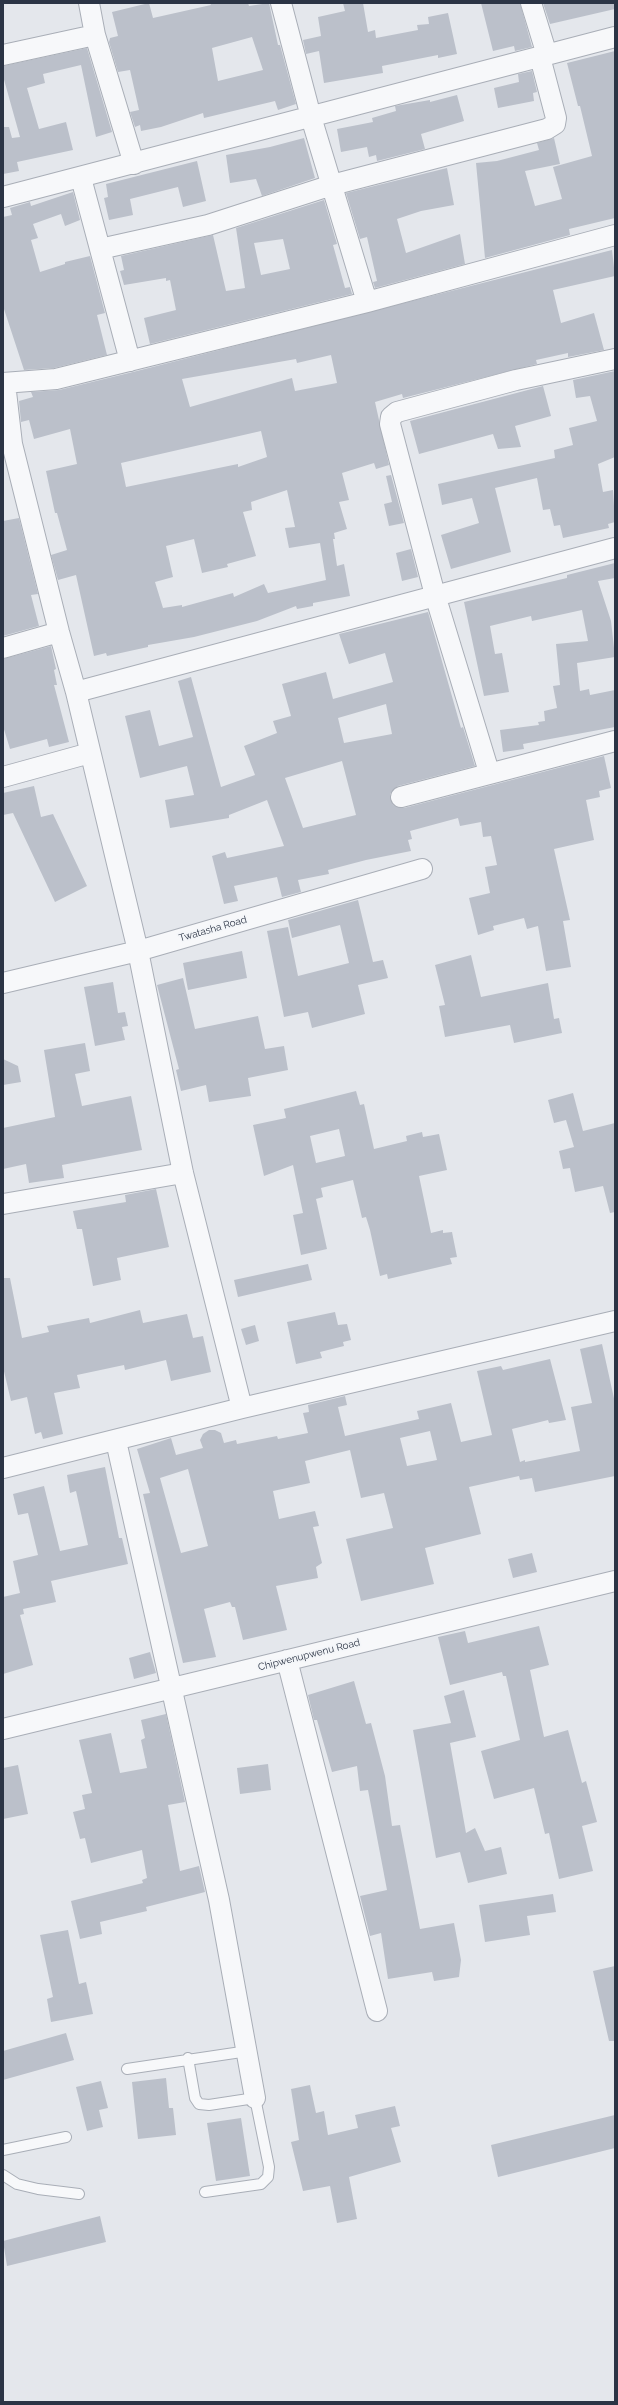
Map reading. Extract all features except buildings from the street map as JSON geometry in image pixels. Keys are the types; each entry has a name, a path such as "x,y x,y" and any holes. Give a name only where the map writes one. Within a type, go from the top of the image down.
{"street":[{"path":"88,3 95,35 134,164"},
{"path":"281,3 311,117 367,302"},
{"path":"100,248 208,225 332,185 547,129 555,124 556,118 544,56 531,3"},
{"path":"3,55 95,35"},
{"path":"3,197 81,178 615,37"},
{"path":"81,178 130,361"},
{"path":"242,1408 183,1173 138,951 76,692 7,444 4,383 56,380 367,302 615,235"},
{"path":"489,772 435,595 390,424 391,417 397,412 516,380 615,358"},
{"path":"76,692 615,548"},
{"path":"3,648 59,632"},
{"path":"401,797 489,772 615,741"},
{"path":"3,778 90,753"},
{"name":"Twatasha Road","path":"3,982 138,951 422,869"},
{"path":"3,1204 183,1173"},
{"path":"3,1468 116,1441 242,1408 615,1321"},
{"path":"116,1441 219,1900 248,2051 255,2098"},
{"name":"Chipwenupwenu Road","path":"3,1729 615,1581"},
{"path":"287,1660 377,2011"}],"lane":[{"path":"127,2069 188,2058 248,2051"},
{"path":"188,2058 195,2098 200,2104 209,2105 255,2098 269,2167 268,2176 261,2184 205,2192"},
{"path":"3,2150 66,2137"},
{"path":"3,2175 17,2184 38,2190 79,2194"}]}
